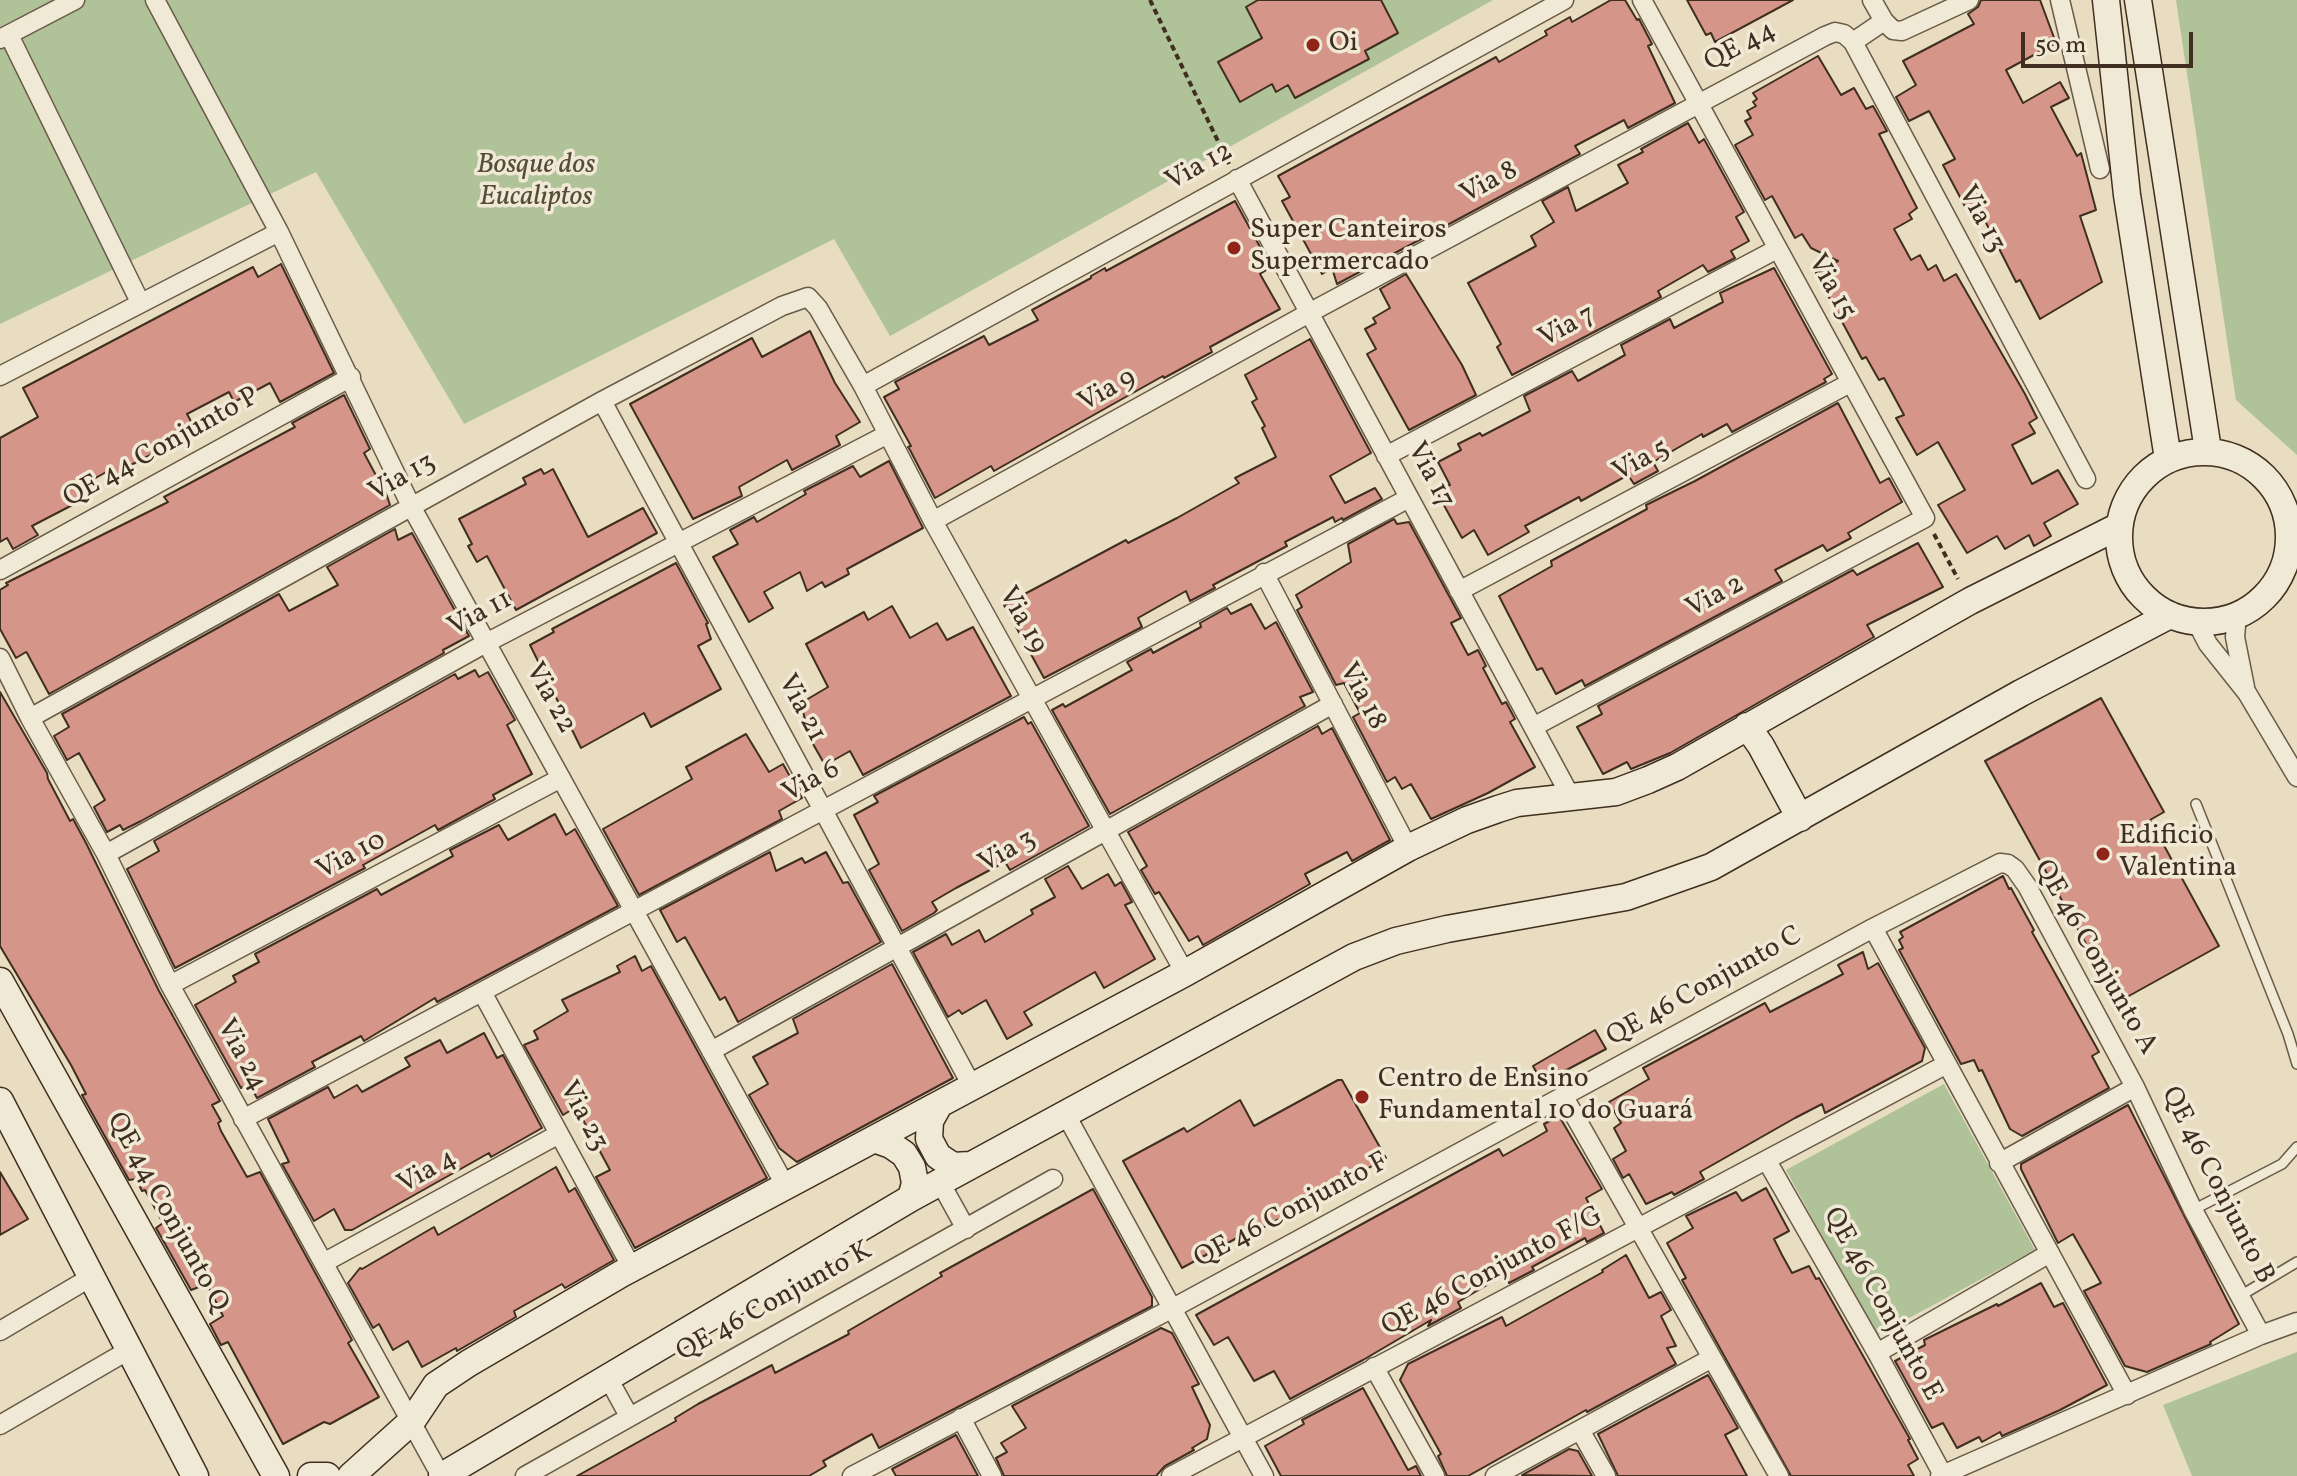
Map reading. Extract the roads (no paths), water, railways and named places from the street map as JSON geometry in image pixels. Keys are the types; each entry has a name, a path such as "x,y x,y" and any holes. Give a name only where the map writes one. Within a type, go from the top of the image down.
{"street":[{"path":"75,0 5,37 140,302"},
{"name":"Via 22","path":"155,0 279,232 411,506 785,1185"},
{"name":"Via 15","path":"1642,0 1925,518"},
{"path":"1872,0 1884,21 1893,30 1902,31 1969,0"},
{"path":"2060,0 2100,169"},
{"path":"2106,0 2127,195 2168,459"},
{"path":"2138,0 2208,450"},
{"name":"Via 12","path":"863,386 1557,2"},
{"path":"1853,42 1884,21"},
{"name":"QE 44","path":"1697,103 1835,32 1844,34 1853,42"},
{"name":"Via 13","path":"1853,42 2086,479"},
{"name":"Via 8","path":"1309,313 1697,103"},
{"name":"Via 17","path":"1237,179 1572,799"},
{"path":"0,375 279,232"},
{"name":"Via 7","path":"1386,456 1777,249"},
{"name":"Via 13","path":"30,718 602,401 782,306 808,297"},
{"name":"Via 19","path":"808,297 818,308 863,386 933,521 1185,973"},
{"name":"Via 9","path":"933,521 1309,313"},
{"name":"QE 44 Conjunto P","path":"0,570 351,377"},
{"name":"Via 5","path":"1459,591 1850,383"},
{"name":"Via 21","path":"602,401 972,1086"},
{"name":"Via 11","path":"106,854 486,643 888,434"},
{"path":"2208,450 2245,462 2268,479 2283,503 2290,531 2287,560 2275,585 2255,606 2237,615 2197,623 2170,615 2147,600 2130,579 2120,553 2119,526 2126,501 2140,479 2168,459 2208,450"},
{"name":"Via 6","path":"243,1119 1409,498"},
{"name":"Via 2","path":"1533,727 1925,518"},
{"path":"351,1476 412,1421 436,1385 458,1370 632,1268 1185,973 1408,848 1467,820 1517,803 1616,792 1648,780 1970,601 2119,526"},
{"name":"Via 18","path":"1264,573 1408,848"},
{"path":"442,1476 911,1198 1354,957 1422,935 1626,897 1711,867 2021,693 2170,615"},
{"path":"2237,615 2235,637 2247,693"},
{"path":"2197,623 2208,644 2247,693 2297,777"},
{"name":"Via 24","path":"0,658 106,854 170,985 442,1476"},
{"name":"Via 3","path":"711,1051 1333,704"},
{"path":"1747,726 1800,818"},
{"name":"Via 10","path":"170,985 561,778"},
{"name":"QE 46 Conjunto A","path":"1873,928 1992,866 2008,864 2027,886 2135,1087"},
{"path":"1873,928 2127,1395"},
{"name":"QE 46 Conjunto C","path":"1564,1097 1873,928"},
{"name":"QE 44 Conjunto Q","path":"0,981 276,1476"},
{"name":"Via 23","path":"482,992 632,1268"},
{"path":"1767,1161 1947,1064"},
{"path":"1999,1163 2135,1087"},
{"name":"QE 46 Conjunto B","path":"2135,1087 2193,1210 2261,1335"},
{"path":"1564,1097 1779,1476"},
{"name":"QE 46 Conjunto F","path":"852,1476 1173,1308 1564,1097"},
{"path":"939,1105 930,1121 929,1139 938,1156 953,1166 970,1165"},
{"path":"1065,1113 1264,1476"},
{"path":"4,1117 93,1276 195,1476"},
{"name":"Via 4","path":"325,1262 559,1134"},
{"path":"874,1139 904,1154 912,1167 915,1183 911,1198"},
{"name":"QE 46 Conjunto F/G","path":"1171,1476 1767,1161"},
{"name":"QE 46 Conjunto E","path":"1767,1161 1877,1353 1941,1475"},
{"name":"QE 46 Conjunto K","path":"525,1476 1053,1179"},
{"path":"940,1182 966,1229"},
{"path":"1877,1353 2050,1253"},
{"path":"0,1331 93,1276"},
{"path":"1941,1475 2297,1322"},
{"path":"0,1425 129,1350"},
{"path":"1495,1476 1712,1358"},
{"path":"1374,1367 1435,1476"},
{"path":"608,1378 629,1416"},
{"path":"961,1418 992,1476"},
{"path":"1580,1430 1606,1476"},
{"path":"311,1476 327,1476"}],"lane":[{"path":"2196,804 2288,1034 2297,1064"},
{"path":"2193,1210 2282,1164 2297,1147"},
{"path":"2240,1296 2297,1262"}],"place":[{"name":"Oi","path":"1313,45"},
{"name":"Super Canteiros Supermercado","path":"1234,248"},
{"name":"Edificio Valentina","path":"2103,854"},
{"name":"Centro de Ensino Fundamental 10 do Guará","path":"1362,1097"}],"park label":[{"name":"Bosque dos Eucaliptos","path":"536,183"}]}
